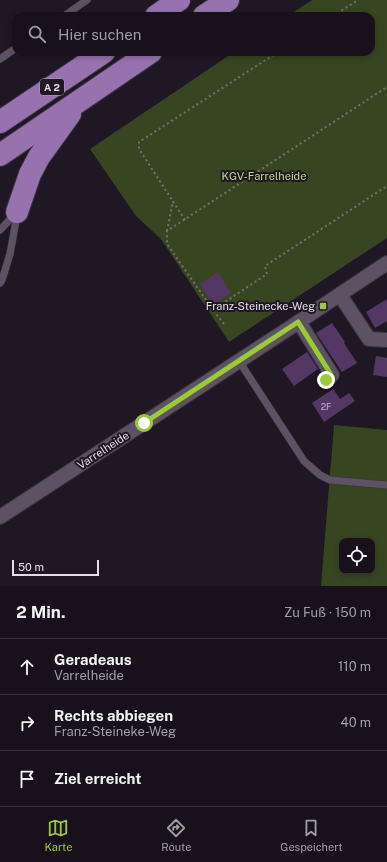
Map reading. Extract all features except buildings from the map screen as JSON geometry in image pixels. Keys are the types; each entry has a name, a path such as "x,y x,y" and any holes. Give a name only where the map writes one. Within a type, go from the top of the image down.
{"highway":[{"path":"162,12 179,0"},
{"path":"210,12 228,0"},
{"name":"A 2","path":"0,122 98,56"},
{"name":"A 2","path":"0,155 145,56"},
{"path":"17,212 30,174 39,157 79,101"}],"street":[{"name":"Varrelheide","path":"0,517 387,263"},
{"path":"340,295 369,339 387,340"},
{"path":"298,322 332,376 326,380"}],"lane":[{"path":"70,12 87,0"},
{"path":"0,59 12,51"},
{"path":"0,230 17,212"},
{"path":"0,284 10,254 17,212"},
{"path":"239,360 304,461 312,469 330,480 387,485"}],"path":[{"path":"339,12 358,0"},
{"path":"185,220 139,149 140,142 272,56"},
{"path":"167,231 387,87"},
{"path":"213,310 267,274 265,266 387,186"},
{"path":"173,201 167,231 167,244 224,324"}],"green space":[{"name":"KGV-Farrelheide","path":"312,0 387,0 387,238 229,342 161,239 136,216 90,149 228,56 375,56 375,12 294,12"},
{"path":"334,425 387,430 387,586 321,586"}],"place":[{"name":"Franz-Steinecke-Weg","path":"323,306"}],"route":[{"path":"144,423 298,322 332,376 326,380"}]}
